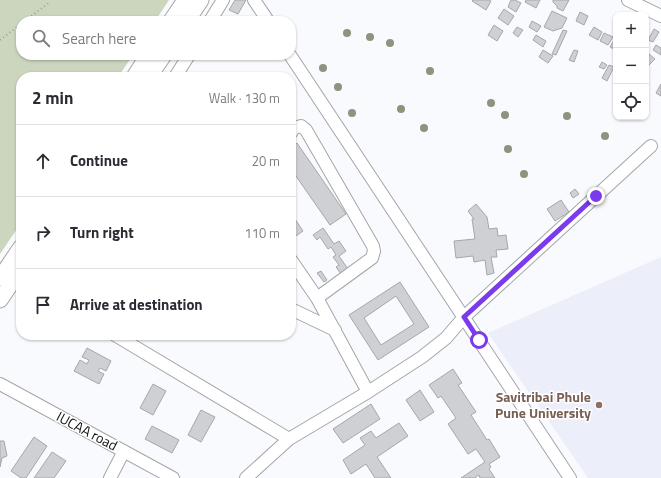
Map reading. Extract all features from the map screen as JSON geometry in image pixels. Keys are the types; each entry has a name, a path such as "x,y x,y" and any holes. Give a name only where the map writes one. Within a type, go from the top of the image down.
{"main road":[{"path":"174,16 185,0"},
{"path":"190,16 201,0"},
{"path":"137,72 145,60"},
{"path":"152,72 161,60"},
{"path":"0,278 16,254"},
{"path":"0,300 16,276"}],"street":[{"path":"213,16 223,0"},
{"path":"254,0 265,16"},
{"path":"628,0 661,16"},
{"path":"178,72 186,60"},
{"path":"293,60 570,478"},
{"path":"296,127 301,126 306,130 373,246 374,252 372,258 318,298"},
{"path":"246,478 289,439 368,392 422,357 446,338 464,317 651,146"},
{"path":"296,267 318,298 368,392"},
{"path":"296,311 335,330"},
{"path":"123,340 289,439"},
{"name":"IUCAA road","path":"1,388 124,451 173,478"},
{"path":"110,478 124,451"}],"path":[{"path":"32,16 50,2"},
{"path":"0,40 16,28"}],"shaded area":[{"name":"Savitribai Phule Pune University","path":"661,257 661,478 588,478 488,333"}],"green space":[{"path":"0,0 169,0 158,16 16,16 16,60 130,60 121,72 16,72 16,230 0,254"}],"building":[{"path":"235,0 246,0 238,14 229,10"},
{"path":"511,0 521,3 516,12 508,7"},
{"path":"526,0 540,0 536,8 525,2"},
{"path":"553,0 569,0 563,11 557,8"},
{"path":"472,1 491,1 486,10"},
{"path":"504,9 514,16 508,25 498,18"},
{"path":"552,11 567,18 562,28 553,31 544,27"},
{"path":"580,12 588,16 584,25 576,21"},
{"path":"532,21 541,26 537,32 529,27"},
{"path":"494,25 503,31 497,41 488,35"},
{"path":"517,27 523,30 518,37 513,33"},
{"path":"594,27 602,32 598,40 589,35"},
{"path":"654,29 659,32 653,42 649,40"},
{"path":"563,30 567,31 556,55 552,54"},
{"path":"604,33 613,37 608,45 600,41"},
{"path":"536,35 546,41 543,47 533,40"},
{"path":"656,45 661,48 661,55 653,50"},
{"path":"543,50 553,56 548,63 539,57"},
{"path":"574,50 578,51 574,62 569,60"},
{"path":"649,54 655,59 649,65"},
{"path":"602,62 607,65 604,69 599,67"},
{"path":"609,65 613,67 607,81 602,78"},
{"path":"661,84 661,96 656,93"},
{"path":"297,143 346,214 330,225 296,176"},
{"path":"575,189 579,194 573,198 570,193"},
{"path":"561,200 569,212 555,221 547,209"},
{"path":"476,204 487,217 489,229 497,228 498,236 506,235 508,249 496,250 497,257 491,257 494,273 487,275 485,260 474,262 473,256 456,258 454,241 475,239 472,219 474,219 468,211"},
{"path":"296,220 303,231 296,236"},
{"path":"323,228 334,244 339,241 346,251 339,256 348,269 341,274 336,267 339,265 333,257 336,255 331,247 328,249 320,237 317,240 313,235"},
{"path":"321,271 327,280 324,282 317,273"},
{"path":"400,282 429,327 378,360 349,315","holes":["396,296 414,324 381,345 364,318"]},
{"path":"87,348 111,361 106,371 100,368 98,371 104,374 99,384 74,371 80,360 87,364 89,360 82,357"},
{"path":"453,369 462,383 458,385 476,412 471,415 500,457 489,464 491,467 489,469 495,478 480,478 479,475 475,478 461,478 485,462 476,449 468,454 448,424 456,418 441,396 438,398 429,385"},
{"path":"153,384 166,391 153,415 140,408"},
{"path":"420,390 434,412 420,421 406,400"},
{"path":"371,404 380,419 343,443 333,429"},
{"path":"201,410 215,417 201,442 188,435"},
{"path":"399,423 408,436 377,457 391,478 375,478 366,464 351,474 343,460 365,445 360,438 371,431 376,438"},
{"path":"152,426 179,440 172,453 145,439"},
{"path":"34,437 47,446 26,478 21,478 11,471"},
{"path":"0,441 4,441 7,456 2,458 0,467"},
{"path":"52,452 66,461 54,478 34,478"}],"place":[{"name":"Savitribai Phule Pune University","path":"599,405"}],"route":[{"path":"479,340 464,317 596,196"}]}
